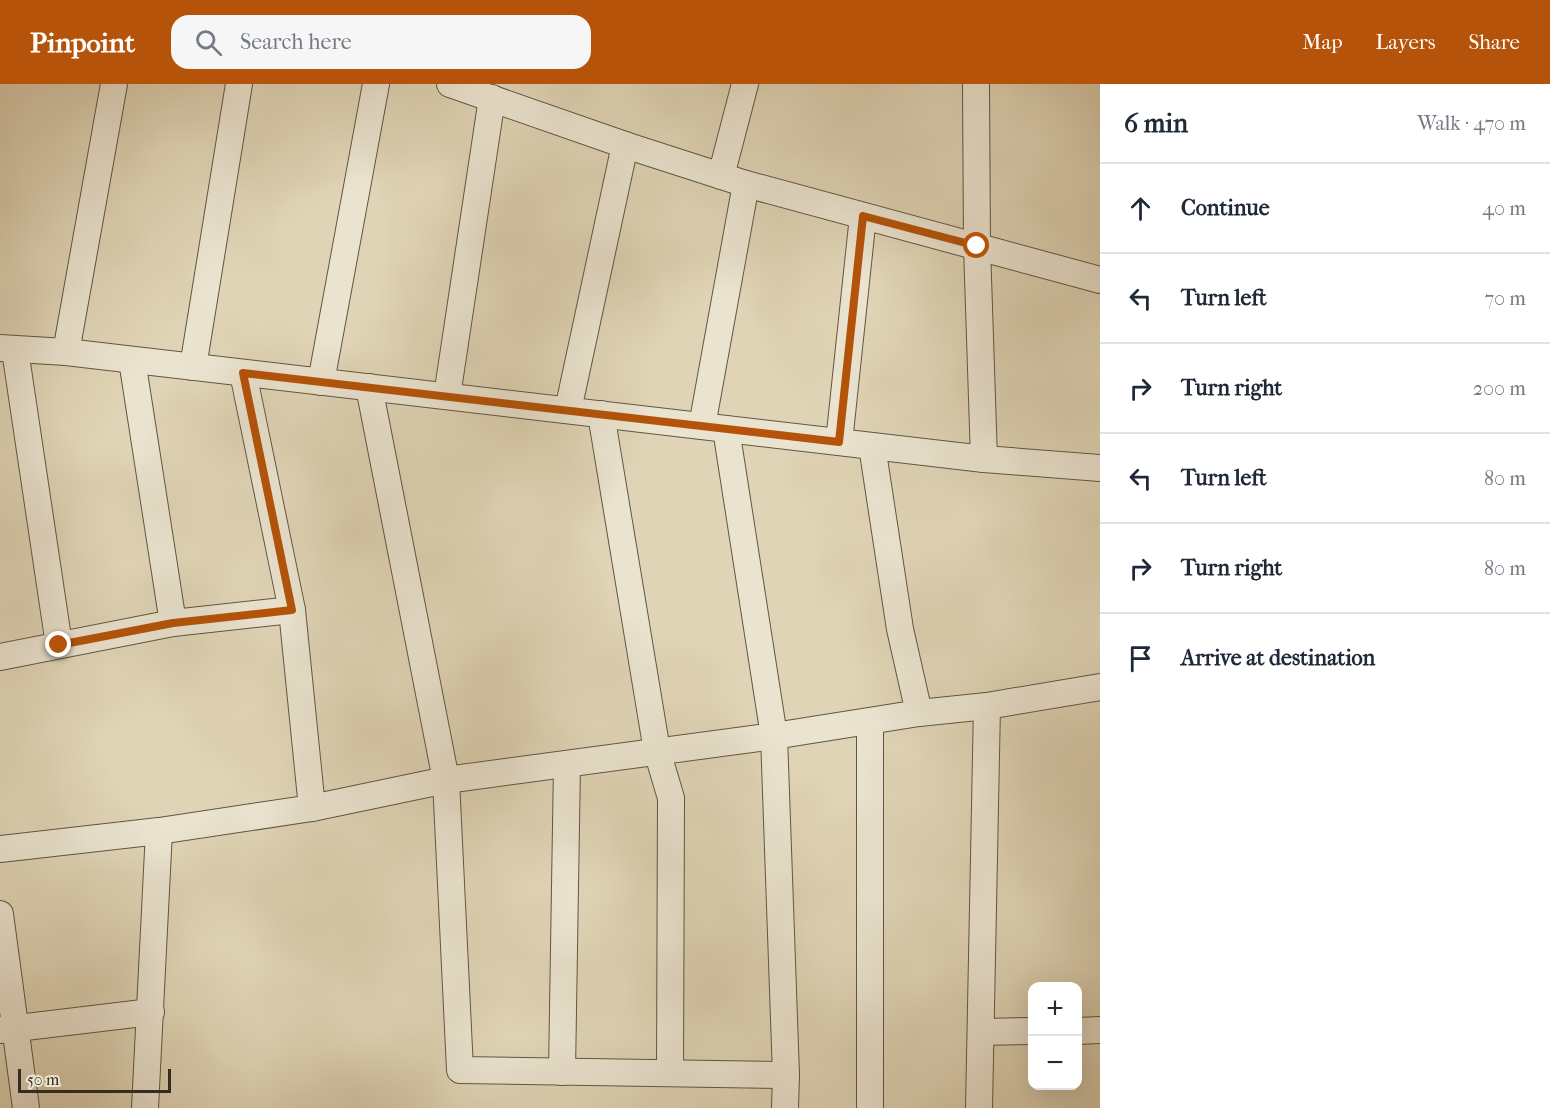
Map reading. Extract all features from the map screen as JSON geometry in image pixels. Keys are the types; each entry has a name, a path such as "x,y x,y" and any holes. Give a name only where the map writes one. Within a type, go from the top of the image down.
{"street":[{"path":"66,352 114,84"},
{"path":"193,367 239,84"},
{"path":"321,382 376,84"},
{"path":"450,84 746,184 1100,280"},
{"path":"721,176 745,84"},
{"path":"976,84 977,246 984,459"},
{"path":"447,396 492,98"},
{"path":"568,410 625,145"},
{"path":"746,184 714,428 774,736 786,1075 784,1108"},
{"path":"839,442 863,216"},
{"path":"59,645 7,349 66,352 984,459 1100,468"},
{"path":"132,360 173,623"},
{"path":"243,373 292,610 312,808"},
{"path":"369,387 446,780 459,1070 786,1075"},
{"path":"601,414 657,752 671,798 669,1073"},
{"path":"872,446 900,629 920,713"},
{"path":"0,657 173,623 292,610"},
{"path":"0,849 159,831 312,808 446,780 774,736 920,713 987,706 1100,687"},
{"path":"979,1108 987,706"},
{"path":"870,722 870,1108"},
{"path":"562,1072 567,764"},
{"path":"145,1108 159,831"},
{"path":"0,914 8,1029 26,1108"},
{"path":"8,1029 150,1012"},
{"path":"1082,1031 1100,1030"},
{"path":"981,1032 1028,1032"}],"route":[{"path":"59,645 173,623 292,610 243,373 839,442 863,216 977,246"}]}
